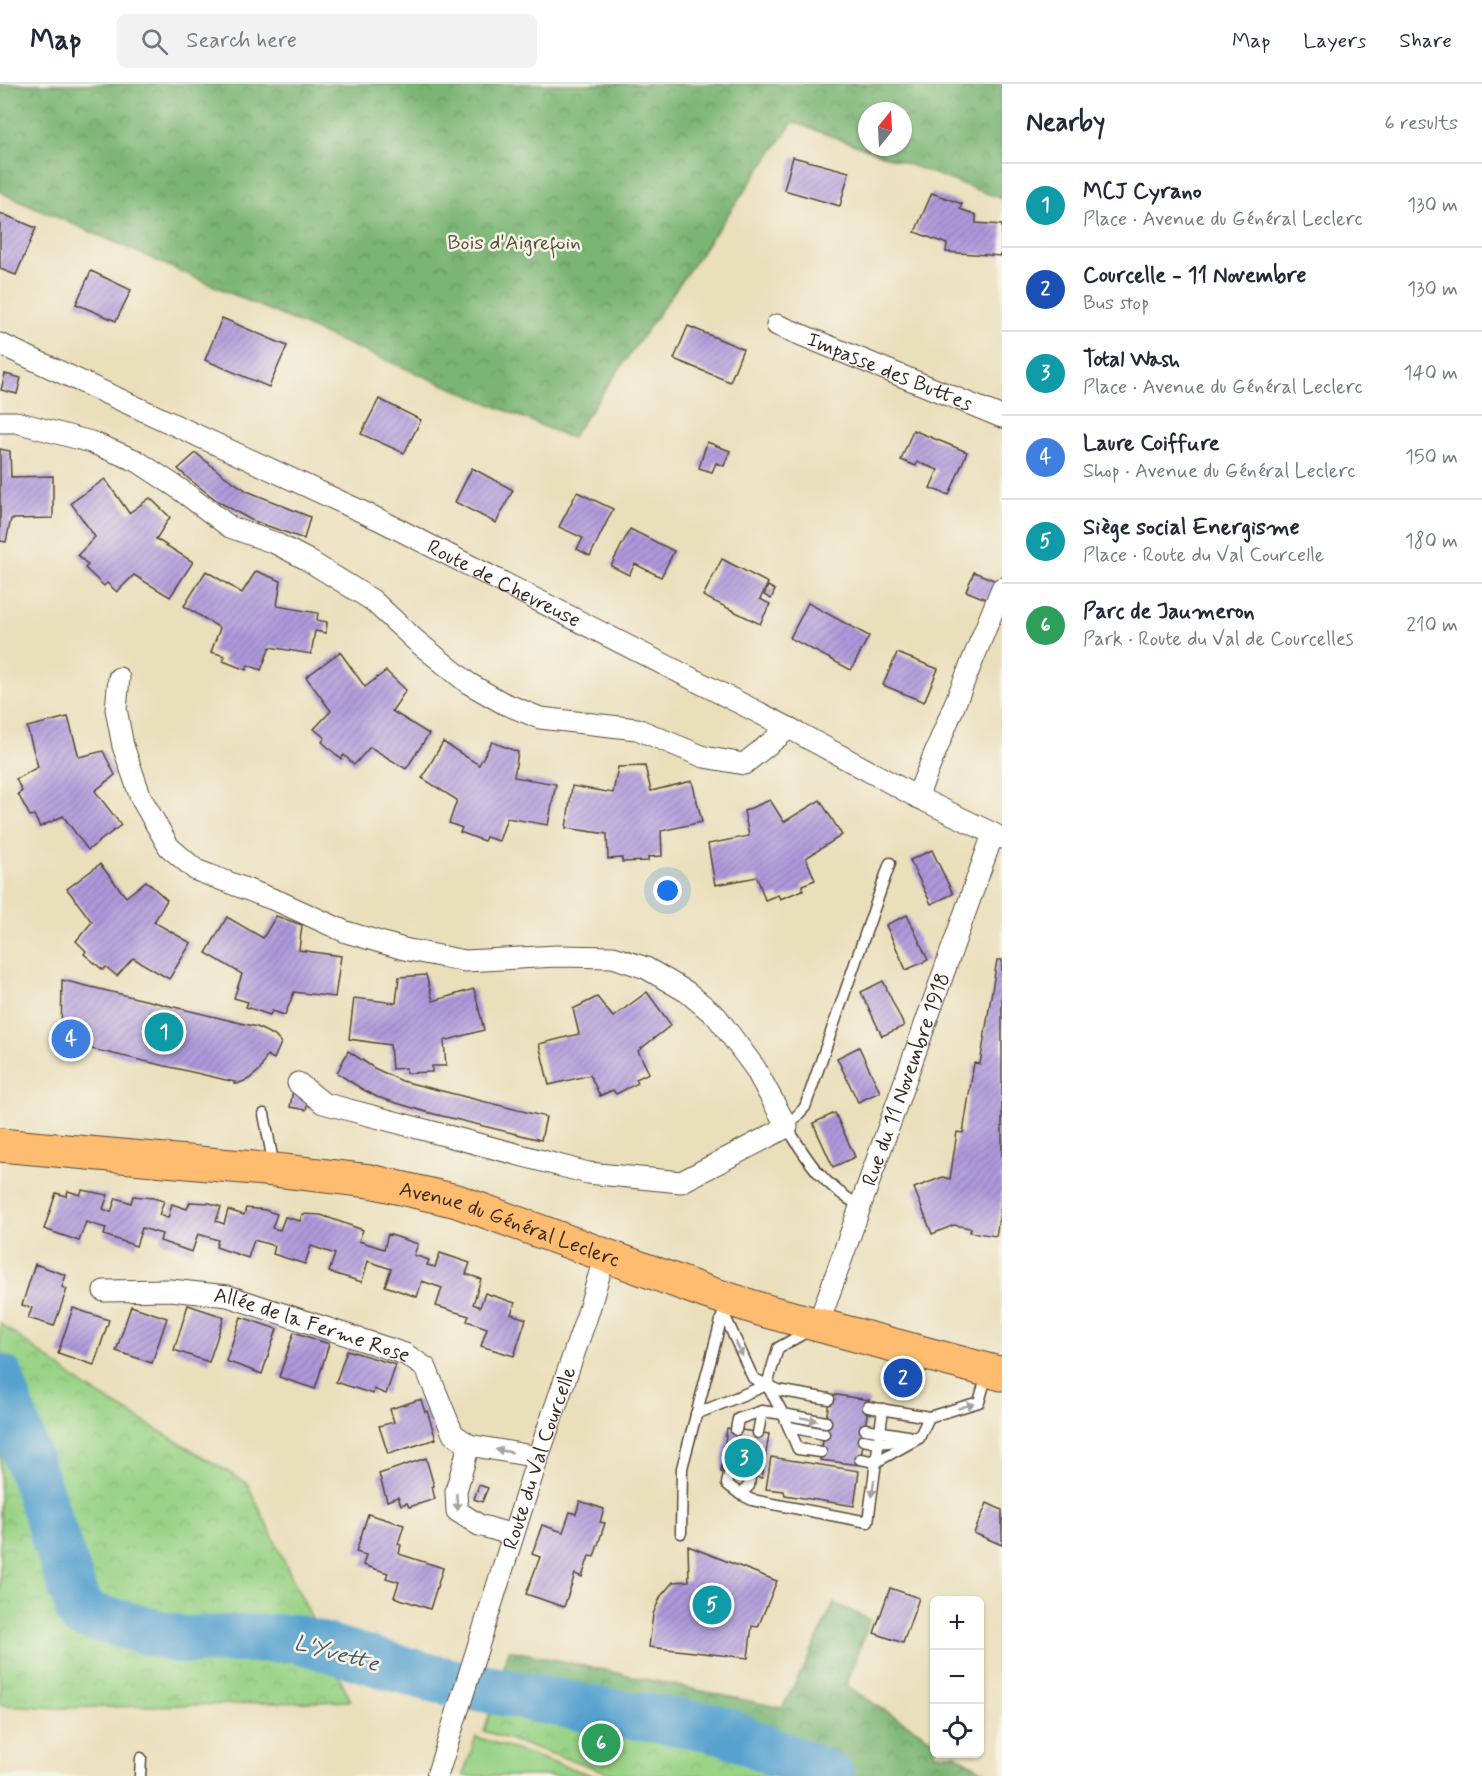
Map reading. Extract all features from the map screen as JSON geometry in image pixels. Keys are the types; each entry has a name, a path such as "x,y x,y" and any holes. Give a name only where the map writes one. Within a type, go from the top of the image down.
{"main road":[{"name":"Avenue du Général Leclerc","path":"0,1145 370,1181 457,1201 605,1255 719,1304 818,1325 995,1372"}],"street":[{"name":"Impasse des Buttes","path":"777,325 1002,417"},
{"name":"Route de Chevreuse","path":"0,344 380,520 789,728 917,798 997,836"},
{"path":"0,423 16,422 91,442 137,461 230,527 274,543 306,559 372,600 415,640 468,683 503,703 540,718 637,729 704,757 744,764 789,728"},
{"path":"917,798 1002,588"},
{"path":"119,678 116,709 121,737 141,798 169,847 196,870 280,902 346,932 404,949 465,961 557,956 613,957 646,968 687,992 717,1017 755,1068 787,1126 681,1182 588,1173 323,1102 298,1083"},
{"name":"Rue du 11 Novembre 1918","path":"818,1325 997,836"},
{"name":"Route du Val Courcelle","path":"437,1776 605,1255"},
{"name":"Allée de la Ferme Rose","path":"104,1291 170,1290 228,1296 405,1354 426,1368 453,1434 470,1445"},
{"path":"513,1535 479,1525 457,1511 456,1491 470,1445 538,1457"}],"lane":[{"path":"860,1206 839,1194 821,1177 806,1158 787,1126 806,1107 890,863"},
{"path":"264,1114 275,1170"},
{"path":"719,1304 753,1378 777,1389 829,1400"},
{"path":"681,1533 682,1468 719,1304"},
{"path":"818,1325 778,1348 766,1385 783,1414 798,1449 821,1452"},
{"path":"868,1407 929,1417 979,1402 995,1372"},
{"path":"696,1414 766,1385"},
{"path":"729,1474 727,1484 752,1500 868,1522 883,1409"},
{"path":"758,1433 762,1411"},
{"path":"736,1430 738,1419 762,1411 826,1422"},
{"path":"860,1460 876,1462 919,1438 929,1417"},
{"path":"789,1427 824,1434"},
{"path":"865,1429 919,1438"},
{"path":"863,1440 879,1443 919,1438"},
{"path":"740,1494 749,1486 750,1476"},
{"path":"140,1776 141,1758"}],"green space":[{"name":"Bois d'Aigrefoin","path":"0,84 1002,84 1002,199 885,156 912,156 912,102 858,102 858,146 793,122 571,438 328,336 0,192"},
{"path":"0,1323 87,1388 247,1483 351,1701 62,1708 0,1705"},
{"path":"834,1603 870,1620 846,1686 930,1738 930,1758 962,1758 992,1776 774,1776 731,1756 495,1698 509,1650 782,1708"},
{"path":"495,1698 731,1756 774,1776 619,1776 484,1731"},
{"path":"476,1737 594,1776 463,1776"}],"building":[{"path":"793,157 849,172 840,206 784,190"},
{"path":"932,193 962,204 960,209 976,215 976,223 1002,225 1001,256 946,252 947,244 915,232"},
{"path":"0,213 36,228 16,275 0,269"},
{"path":"91,271 131,290 116,321 76,304"},
{"path":"222,318 287,346 269,387 205,360"},
{"path":"688,326 743,349 730,382 674,359"},
{"path":"5,374 21,378 17,394 1,390"},
{"path":"379,399 421,420 404,453 361,434"},
{"path":"913,430 967,452 949,495 930,488 938,470 917,462 916,466 901,460"},
{"path":"707,442 730,451 724,466 716,463 712,472 699,468"},
{"path":"0,449 10,451 11,477 53,476 53,518 11,519 6,542 0,541"},
{"path":"196,453 247,491 310,517 304,539 251,520 219,502 189,479 178,469"},
{"path":"472,468 513,490 496,523 455,502"},
{"path":"105,479 129,513 150,498 170,517 156,539 193,562 170,597 134,575 117,592 107,583 104,586 85,568 88,565 78,555 95,537 71,503"},
{"path":"577,492 613,509 590,556 577,549 583,538 559,527"},
{"path":"630,529 674,551 661,577 635,564 629,575 611,566"},
{"path":"722,559 768,583 760,599 770,604 760,624 703,596"},
{"path":"206,571 242,593 256,571 281,581 277,606 318,613 317,620 327,622 326,633 315,631 311,654 270,647 261,670 248,665 246,670 223,661 225,656 211,652 220,628 184,606"},
{"path":"974,572 996,581 988,600 966,591"},
{"path":"768,586 775,590 771,599 764,595"},
{"path":"808,603 869,636 851,670 790,638"},
{"path":"340,652 365,687 386,671 406,690 392,711 429,734 406,769 370,747 354,765 344,755 341,759 322,742 325,738 314,729 331,711 306,677"},
{"path":"897,653 938,669 924,702 883,685"},
{"path":"68,717 79,757 103,751 115,775 95,791 121,825 88,850 63,816 40,827 34,815 30,816 18,794 22,791 16,779 38,767 27,727"},
{"path":"443,742 479,765 492,742 518,752 514,777 556,784 548,825 507,818 499,841 486,837 484,841 460,832 462,828 449,823 457,800 422,778"},
{"path":"645,766 651,791 692,781 702,822 661,831 662,856 648,857 648,861 622,862 622,858 608,859 607,834 566,828 572,786 613,793 618,767"},
{"path":"770,800 784,822 820,800 842,835 806,858 815,880 802,885 803,890 780,899 778,895 765,900 757,877 715,885 708,844 749,836 744,811"},
{"path":"932,850 953,894 931,904 910,860"},
{"path":"100,864 126,897 146,881 167,900 154,922 191,943 169,979 133,958 117,976 106,967 103,970 84,954 86,951 76,941 92,922 67,889"},
{"path":"907,915 928,960 906,970 886,925"},
{"path":"276,916 302,925 299,950 341,956 335,997 294,992 285,1015 272,1011 270,1015 246,1007 248,1002 234,998 242,974 206,953 227,917 263,938"},
{"path":"997,960 1002,960 1002,1200 996,1236 970,1232 971,1228 954,1225 932,1234 914,1188 943,1177 950,1179 957,1132 963,1133 974,1063 980,1064"},
{"path":"426,975 433,1001 474,989 484,1030 444,1041 446,1066 432,1066 432,1072 406,1073 406,1068 392,1069 390,1045 349,1039 354,998 396,1003 399,977"},
{"path":"62,980 257,1027 275,1036 281,1043 274,1059 267,1055 260,1070 249,1079 234,1084 235,1082 61,1042"},
{"path":"883,981 904,1026 882,1036 861,992"},
{"path":"647,992 671,1025 638,1051 649,1073 636,1079 638,1083 616,1094 613,1090 600,1096 590,1075 549,1085 539,1044 579,1034 573,1009 597,997 613,1017"},
{"path":"859,1047 880,1092 858,1102 837,1058"},
{"path":"348,1051 374,1068 402,1081 546,1117 541,1140 426,1112 377,1097 337,1073"},
{"path":"293,1091 309,1095 306,1110 290,1107"},
{"path":"835,1113 855,1157 833,1167 813,1123"},
{"path":"82,1190 108,1195 103,1209 111,1212 116,1198 131,1203 133,1196 164,1201 159,1215 168,1218 172,1204 187,1209 190,1202 210,1203 221,1207 216,1221 224,1224 228,1210 244,1215 246,1208 265,1210 277,1214 272,1228 280,1230 285,1217 300,1221 302,1214 321,1215 363,1230 359,1241 384,1249 388,1234 418,1244 414,1255 429,1260 427,1265 435,1267 440,1253 470,1263 466,1274 481,1279 473,1304 480,1307 485,1293 515,1303 511,1314 526,1319 514,1356 481,1346 487,1328 467,1321 469,1316 436,1306 442,1288 422,1281 417,1297 385,1286 391,1269 368,1261 362,1282 329,1272 335,1254 311,1246 305,1264 273,1254 275,1246 254,1240 248,1258 216,1247 218,1240 198,1234 192,1252 160,1241 162,1234 142,1228 136,1246 104,1235 106,1228 86,1222 79,1241 44,1229 56,1193 66,1196 68,1191 80,1195"},
{"path":"35,1264 66,1275 62,1287 67,1289 54,1326 28,1318 32,1308 22,1305"},
{"path":"188,1305 224,1317 209,1362 174,1350"},
{"path":"131,1306 167,1318 152,1363 116,1351"},
{"path":"73,1308 109,1320 94,1365 58,1353"},
{"path":"241,1317 277,1329 262,1374 226,1361"},
{"path":"294,1332 329,1344 315,1389 279,1377"},
{"path":"347,1350 396,1365 386,1394 374,1389 373,1394 336,1382"},
{"path":"830,1394 869,1400 860,1465 820,1460"},
{"path":"421,1400 425,1412 427,1411 436,1439 388,1454 379,1426 394,1422 390,1409"},
{"path":"727,1428 769,1434 762,1478 721,1472"},
{"path":"771,1457 859,1471 854,1506 785,1495 784,1491 766,1489"},
{"path":"426,1458 434,1486 432,1487 435,1499 409,1507 407,1503 401,1505 398,1497 387,1501 379,1474"},
{"path":"479,1485 488,1488 482,1502 474,1499"},
{"path":"580,1501 604,1509 600,1522 605,1523 594,1557 589,1556 582,1577 575,1574 564,1607 526,1594 540,1557 532,1554 542,1525 563,1532 570,1512 576,1514"},
{"path":"987,1503 1002,1510 1002,1545 974,1533"},
{"path":"368,1514 404,1525 398,1544 401,1545 399,1554 443,1568 430,1609 394,1597 399,1582 386,1578 388,1573 363,1565 366,1555 356,1552"},
{"path":"688,1546 777,1581 758,1627 752,1626 748,1658 649,1647 653,1614 661,1596 673,1582 689,1581"},
{"path":"890,1588 919,1598 903,1643 874,1633"}],"waterway":[{"name":"L'Yvette","path":"0,1378 81,1614 182,1640 294,1638 431,1678 600,1711 717,1728 831,1776"}],"place":[{"name":"MCJ Cyrano","path":"164,1032"},
{"name":"Laure Coiffure","path":"71,1039"},
{"name":"Courcelle - 11 Novembre","path":"903,1378"},
{"name":"Total Wash","path":"744,1458"},
{"name":"Siège social Energisme","path":"712,1605"},
{"name":"Parc de Jaumeron","path":"601,1743"}]}
